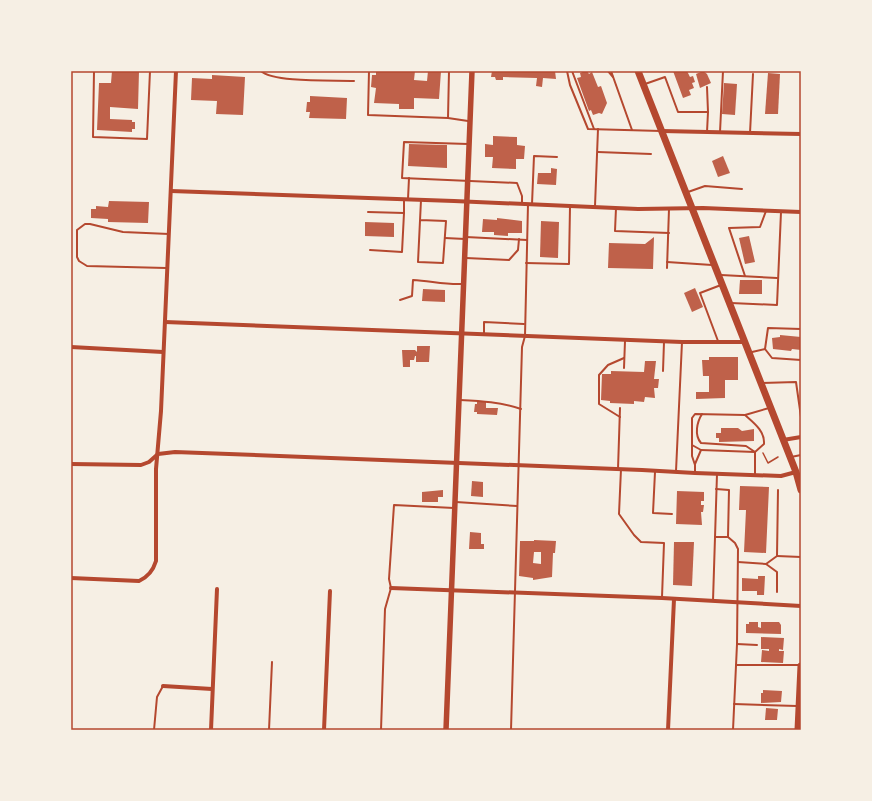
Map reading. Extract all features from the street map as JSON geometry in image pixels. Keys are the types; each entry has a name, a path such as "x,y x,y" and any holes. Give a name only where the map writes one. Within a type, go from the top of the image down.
{"main road":[{"path":"638,71 760,384 790,457 798,472 801,490"},
{"path":"798,730 801,666"}],"street":[{"path":"71,578 136,581 146,578 154,567 156,561 158,454 168,268 176,71"},
{"path":"446,730 472,71"},
{"path":"662,131 801,134"},
{"path":"171,191 421,199 616,208 801,212"},
{"path":"165,322 682,342 744,342"},
{"path":"71,347 163,352"},
{"path":"783,440 801,437"},
{"path":"71,464 141,465 149,462 158,454 175,452 457,464 620,469 695,474 781,476 798,472"},
{"path":"390,588 515,594 662,598 801,606"},
{"path":"211,730 218,589"},
{"path":"324,730 330,591"},
{"path":"668,730 674,599"},
{"path":"162,686 212,689"}],"lane":[{"path":"94,71 93,137 147,139 150,71"},
{"path":"261,71 265,74 281,78 354,81"},
{"path":"369,71 368,115 448,118 470,121"},
{"path":"448,118 449,71"},
{"path":"567,71 570,85 588,129 662,131"},
{"path":"572,71 594,129"},
{"path":"608,71 613,78"},
{"path":"611,71 632,130"},
{"path":"720,132 722,71"},
{"path":"750,133 753,74"},
{"path":"644,84 665,77 678,112 708,112"},
{"path":"707,87 707,132"},
{"path":"595,207 598,129"},
{"path":"469,144 404,142 402,178 517,182 522,196 522,204"},
{"path":"598,152 652,154"},
{"path":"511,730 518,466 522,347 525,336 527,240 534,156 557,157"},
{"path":"370,250 402,252 404,213 409,178"},
{"path":"685,193 704,186 742,189"},
{"path":"420,220 446,221 443,264 418,262 420,220 421,199"},
{"path":"526,263 569,264 570,206"},
{"path":"616,208 615,231 669,233"},
{"path":"667,268 669,209"},
{"path":"745,276 729,228 760,227 766,211"},
{"path":"368,212 404,213"},
{"path":"729,303 777,305 781,212"},
{"path":"168,268 87,266 76,257 78,230 85,224 124,232 169,234"},
{"path":"444,238 527,240"},
{"path":"465,258 509,260 518,250 519,239"},
{"path":"667,262 714,265"},
{"path":"718,275 777,278"},
{"path":"400,300 412,296 413,280 436,282 445,286 464,284"},
{"path":"718,342 700,293 722,285"},
{"path":"484,334 484,322 525,324"},
{"path":"801,329 768,328 765,349 772,358 801,360"},
{"path":"624,368 625,340"},
{"path":"663,372 664,341"},
{"path":"676,472 682,342"},
{"path":"748,353 765,349"},
{"path":"620,418 600,404 599,375 608,365 624,358"},
{"path":"760,384 796,382 801,417"},
{"path":"459,400 508,404 521,409"},
{"path":"620,408 619,514 641,542 664,543 662,598"},
{"path":"695,474 695,465 692,456 692,418 695,414 745,415 755,414 770,408"},
{"path":"702,414 698,420 697,434 701,443 746,446 755,452"},
{"path":"692,446 701,450 755,452 764,444 764,440 759,427 745,415"},
{"path":"695,465 701,450"},
{"path":"755,452 755,475"},
{"path":"790,457 801,455"},
{"path":"655,472 653,514 672,514"},
{"path":"713,601 717,474"},
{"path":"716,489 729,490 728,537"},
{"path":"777,556 778,490"},
{"path":"382,730 385,609 390,588 389,579 394,505 517,506"},
{"path":"715,537 728,537 735,543 738,549 737,644 733,730"},
{"path":"766,564 777,556 801,557"},
{"path":"738,562 766,564 777,572 777,592"},
{"path":"737,644 757,645"},
{"path":"269,730 272,662"},
{"path":"736,665 801,666"},
{"path":"154,730 157,697 162,686"},
{"path":"734,704 799,706"}],"path":[{"path":"762,451 768,462 778,458"}],"building":[{"path":"112,71 139,71 138,109 110,107 110,119 132,120 132,122 135,122 135,129 132,129 132,132 97,130 99,83 111,83"},
{"path":"376,71 415,71 414,80 427,81 428,71 441,71 439,99 414,98 414,109 399,109 399,104 374,103 376,88 371,87 372,75 376,75"},
{"path":"492,71 555,71 556,79 543,78 542,87 536,86 537,78 503,77 503,80 496,80 495,77 491,77"},
{"path":"585,71 589,74 592,72 598,87 601,86 607,103 602,114 599,113 593,115 591,110 589,111 577,78 581,77 580,73"},
{"path":"673,71 687,71 690,77 693,76 695,82 692,83 694,88 689,90 691,95 683,98"},
{"path":"703,71 707,74 711,83 700,88 696,74"},
{"path":"768,73 780,74 778,114 765,114"},
{"path":"212,75 245,77 243,115 216,114 217,101 191,100 192,78 212,79"},
{"path":"724,83 737,84 735,115 722,114"},
{"path":"310,96 347,98 346,119 309,118 310,112 306,112 307,102 310,102"},
{"path":"493,136 517,137 517,145 525,146 524,159 516,159 516,169 492,168 493,157 485,157 485,144 493,145"},
{"path":"409,144 447,145 447,168 408,166"},
{"path":"723,156 730,173 718,177 712,161"},
{"path":"551,168 557,169 556,185 537,184 538,173 551,173"},
{"path":"109,201 149,202 148,223 108,222 108,219 91,218 91,209 96,209 96,206 108,207"},
{"path":"497,218 522,221 522,233 508,233 508,236 494,235 494,232 482,232 483,219 497,220"},
{"path":"541,221 559,222 558,258 540,257"},
{"path":"365,222 394,223 394,237 365,236"},
{"path":"749,236 755,262 745,264 739,238"},
{"path":"654,237 653,269 608,268 609,243 645,244"},
{"path":"740,280 762,280 762,294 739,294"},
{"path":"695,288 703,307 692,312 684,293"},
{"path":"423,289 445,290 445,302 422,301"},
{"path":"780,335 801,337 801,350 792,349 791,351 773,349 772,338 780,337"},
{"path":"417,346 430,346 429,362 416,362 415,356 414,360 410,360 410,367 403,367 402,350 415,350 417,352"},
{"path":"709,357 738,357 738,380 725,380 725,398 696,399 696,392 709,392 709,376 703,376 702,360 709,360"},
{"path":"645,361 656,361 654,379 659,379 658,388 654,388 655,398 645,397 644,402 634,401 634,404 610,403 610,401 601,400 602,374 611,374 611,371 644,372"},
{"path":"477,402 486,402 486,408 498,408 497,415 477,414 477,412 474,412 475,404 477,404"},
{"path":"721,428 738,428 742,431 754,429 754,441 719,442 719,438 716,438 716,433 721,433"},
{"path":"472,481 483,482 483,497 471,496"},
{"path":"740,486 769,487 766,553 744,552 746,510 739,510"},
{"path":"443,490 443,497 438,497 438,502 422,502 422,492"},
{"path":"677,491 704,492 704,501 701,501 701,505 704,505 703,512 701,512 702,525 676,524"},
{"path":"470,532 481,533 481,544 484,544 484,549 469,549"},
{"path":"520,541 556,541 555,553 553,553 552,577 533,580 533,578 519,576","holes":["534,552 541,552 541,564 533,563"]},
{"path":"674,542 694,542 692,586 673,585"},
{"path":"758,576 765,576 764,595 757,595 757,591 742,591 742,578 758,579"},
{"path":"749,622 758,622 758,627 761,628 761,622 779,622 781,625 781,634 746,633 746,624 749,624"},
{"path":"761,637 784,638 783,650 779,649 779,651 784,651 783,663 761,662 762,650 769,651 769,649 761,649"},
{"path":"763,690 782,691 781,702 761,703 761,693 763,693"},
{"path":"766,708 778,709 777,720 765,720"}]}
